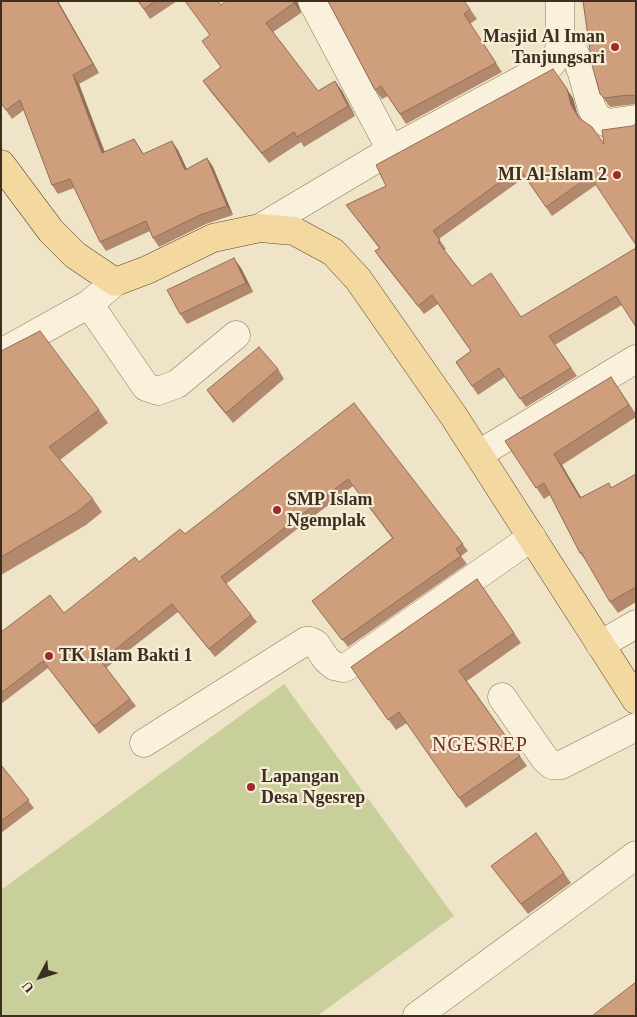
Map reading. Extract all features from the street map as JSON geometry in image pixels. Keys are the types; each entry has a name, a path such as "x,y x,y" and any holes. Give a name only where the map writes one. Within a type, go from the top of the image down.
{"main road":[{"path":"1,164 50,231 75,255 114,282 147,270 213,238 260,228 294,231 333,252 358,279 479,454 636,700"}],"street":[{"path":"312,1 391,150"},
{"path":"260,228 391,150 551,64 560,48 560,1"},
{"path":"560,48 575,54 592,109 598,118 607,123 636,119"},
{"path":"1,353 89,304 114,282"},
{"path":"89,304 146,387 158,391 177,384 236,335"},
{"path":"479,454 636,359"},
{"path":"144,743 306,641 316,644 326,659 334,666 344,668 532,538"},
{"path":"600,645 636,624"},
{"path":"502,697 545,759 552,765 561,765 636,727"},
{"path":"417,1016 636,856"}],"green space":[{"name":"Lapangan Desa Ngesrep","path":"284,684 454,916 317,1016 1,1016 1,890"}],"building":[{"path":"1,1 57,1 93,64 73,75 102,153 134,139 143,154 172,141 185,170 207,158 227,206 200,215 153,238 146,221 100,242 70,179 52,185 20,100 6,110 1,103"},
{"path":"138,1 155,1 144,9"},
{"path":"185,1 218,1 221,5 226,1 293,1 294,3 266,23 318,91 335,81 348,106 297,137 294,132 262,153 203,81 221,67 202,41 210,35"},
{"path":"328,1 464,1 470,9 464,14 496,63 400,114 381,86 375,90"},
{"name":"Masjid Al Iman Tanjungsari","path":"583,1 636,1 636,96 604,98 600,94 592,65"},
{"path":"553,69 567,89 571,105 579,118 592,127 604,144 602,130 636,124 636,245 590,176 546,207 519,168 433,231 440,240 438,242 472,286 491,273 521,317 636,248 636,327 616,296 549,336 571,368 520,399 499,368 472,386 456,362 471,351 432,295 418,306 375,251 380,248 346,205 386,186 376,165"},
{"path":"234,258 246,283 180,314 167,290"},
{"path":"40,331 99,410 49,447 93,499 77,512 1,557 1,351"},
{"path":"259,347 278,369 226,413 207,390"},
{"path":"611,377 629,405 554,454 580,498 609,483 611,488 636,474 636,587 610,602 580,553 544,483 536,488 505,441"},
{"path":"354,403 463,544 456,549 461,556 342,640 312,601 393,538 348,479 221,577 251,615 209,649 172,604 101,661 130,699 94,726 43,661 1,693 1,632 50,595 64,613 135,557 139,562 180,529 185,534"},
{"path":"477,579 514,633 459,671 520,756 459,798 399,712 388,720 351,667"},
{"path":"1,765 29,800 1,821"},
{"path":"536,833 564,873 521,904 491,866"},
{"path":"636,982 636,1016 592,1016"}],"place":[{"name":"Masjid Al Iman Tanjungsari","path":"615,47"},
{"name":"MI Al-Islam 2","path":"617,175"},
{"name":"SMP Islam Ngemplak","path":"277,510"},
{"name":"TK Islam Bakti 1","path":"49,656"},
{"name":"Lapangan Desa Ngesrep","path":"251,787"}],"district":[{"name":"NGESREP","path":"480,746"}]}
